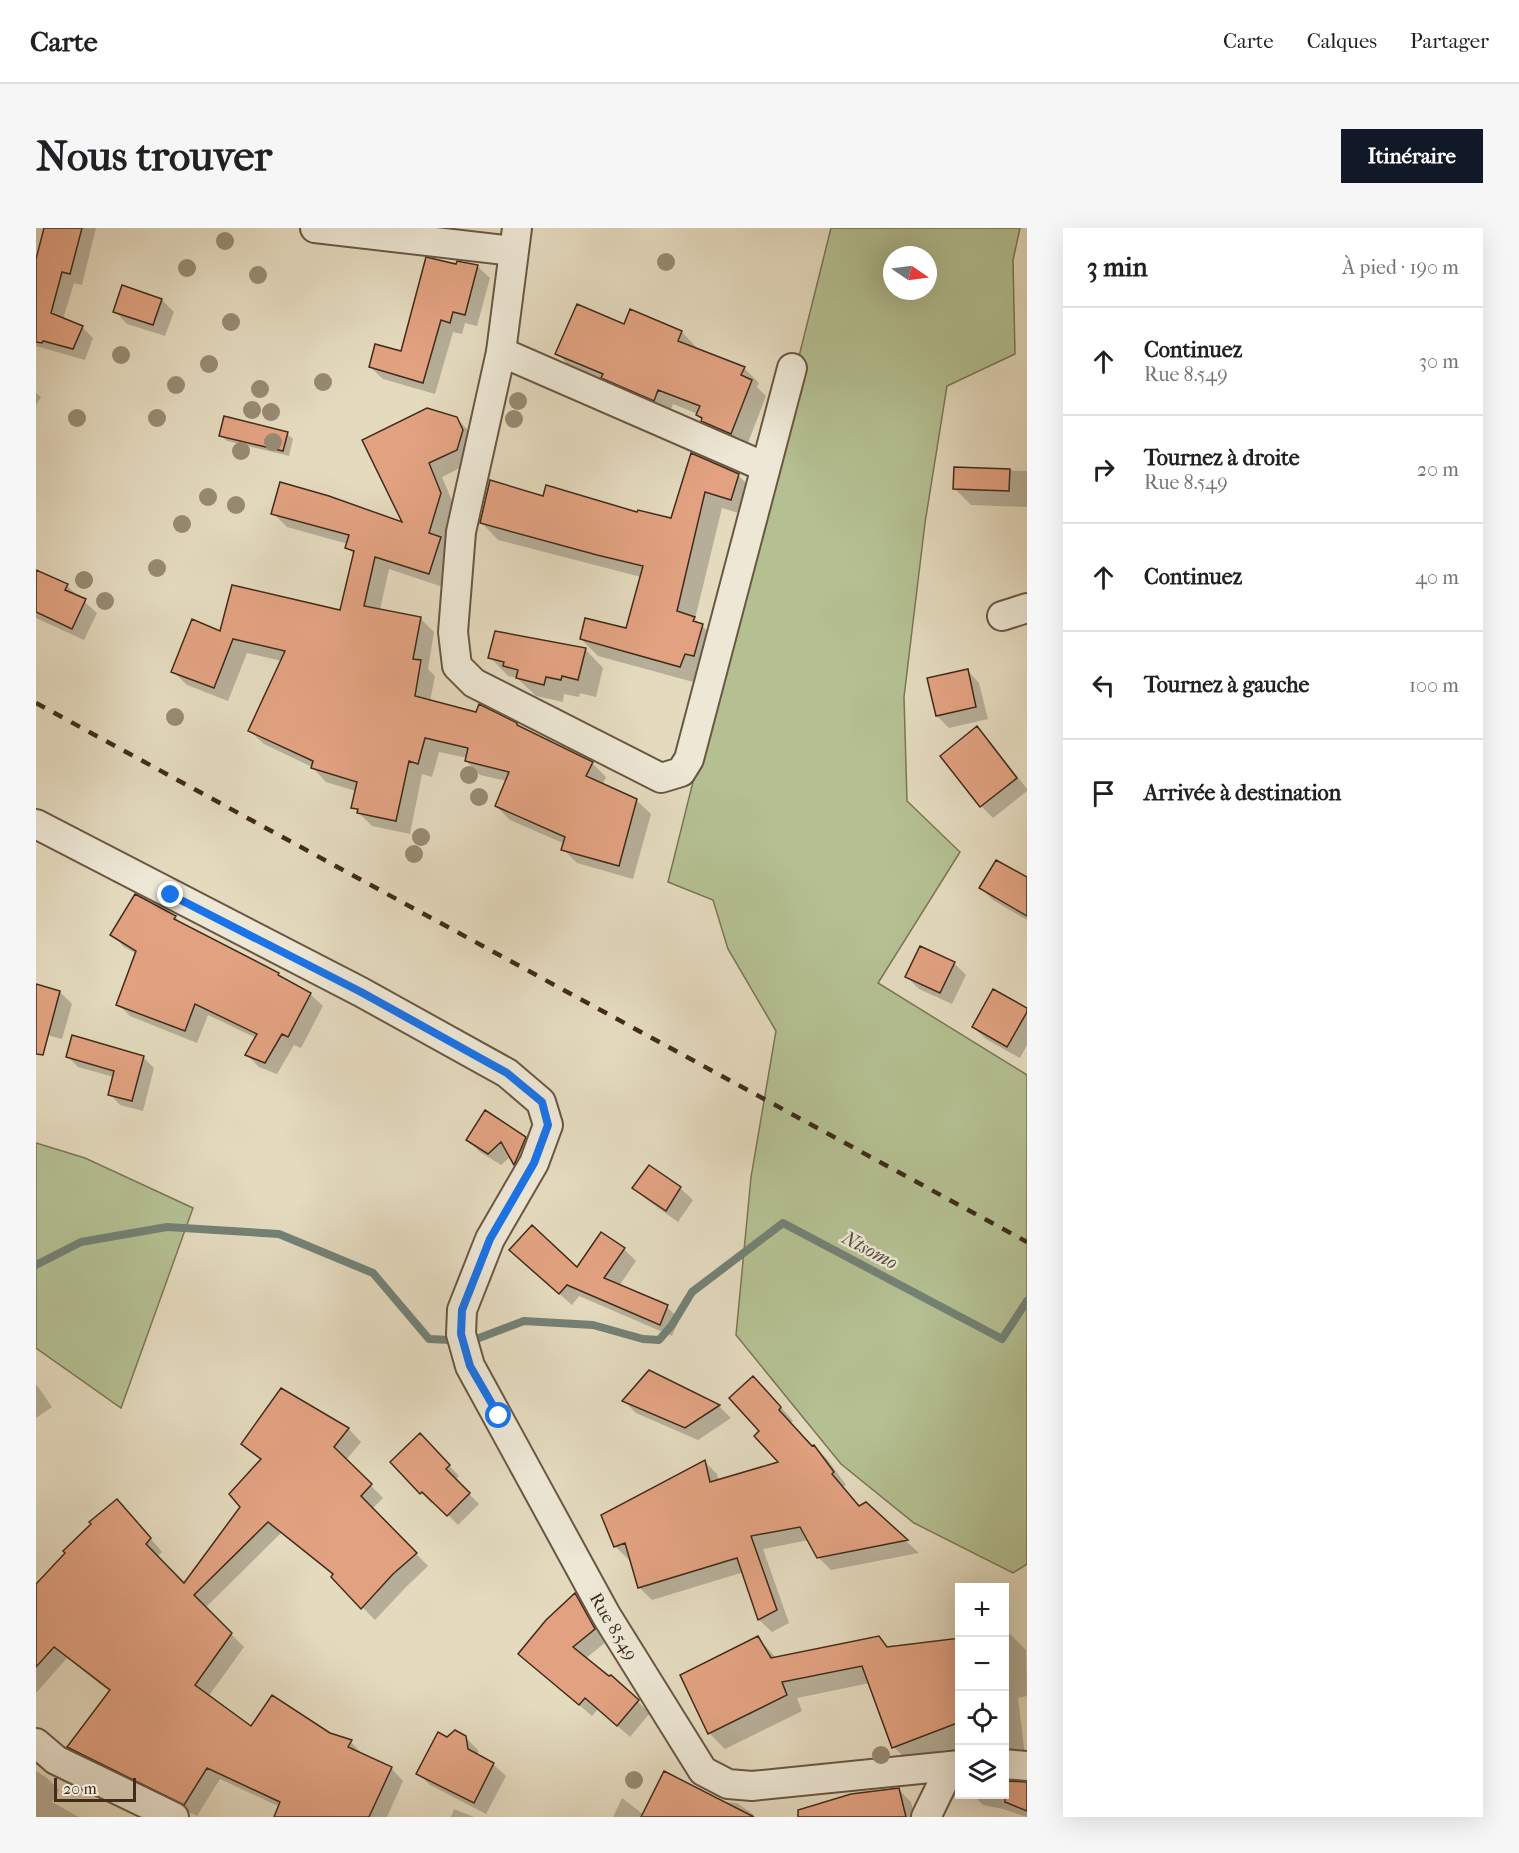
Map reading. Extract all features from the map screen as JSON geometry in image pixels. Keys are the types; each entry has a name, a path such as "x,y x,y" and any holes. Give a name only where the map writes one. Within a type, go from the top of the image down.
{"street":[{"path":"315,228 515,240 501,352 461,532 453,632 457,666 474,683 661,778 681,772 689,759 792,368"},
{"path":"501,352 765,468"},
{"name":"Rue 8.549","path":"36,824 361,992 507,1073 542,1102 548,1125 534,1163 490,1239 462,1310 461,1334 470,1366 606,1614 703,1771 728,1784 752,1786 955,1766"},
{"path":"36,1743 56,1760 174,1817"},
{"path":"1009,1764 1027,1766"},
{"path":"926,1817 955,1766"}],"green space":[{"path":"831,228 1020,228 1013,260 1015,354 947,386 925,523 904,697 907,801 960,852 878,983 1027,1075 1027,1564 1013,1573 914,1523 841,1464 736,1335 751,1177 776,1031 728,949 713,900 668,882"},
{"path":"36,1143 85,1158 193,1208 121,1408 36,1348"}],"building":[{"path":"44,228 82,228 70,274 62,272 51,313 83,326 73,349 43,341 42,343 36,342 36,259"},
{"path":"426,257 456,264 457,261 478,265 465,315 453,312 450,323 441,320 423,383 369,367 375,344 401,351"},
{"path":"122,285 162,299 153,325 113,312"},
{"path":"577,304 624,324 630,309 682,331 678,341 745,367 741,375 752,380 731,434 701,421 702,418 696,415 700,406 658,390 654,401 601,378 603,374 555,354"},
{"path":"427,408 457,417 463,430 457,450 429,463 441,493 429,533 441,537 429,574 375,557 364,606 421,617 413,659 421,660 415,696 476,712 479,704 593,762 586,776 637,799 619,866 561,850 565,837 495,806 509,772 465,761 468,748 425,738 418,764 409,761 396,821 357,813 358,809 351,808 357,782 311,768 313,761 248,731 285,651 233,639 214,688 171,672 192,619 220,631 232,585 340,610 354,551 345,548 349,535 271,514 280,482 329,496 402,522 362,440"},
{"path":"224,416 288,432 283,451 219,436"},
{"path":"691,453 739,474 731,500 705,492 677,611 695,617 693,621 703,624 694,656 685,654 680,667 580,639 585,618 626,628 643,566 480,523 490,480 543,496 546,485 637,512 638,510 671,518"},
{"path":"954,467 1010,469 1009,491 953,489"},
{"path":"36,570 68,584 65,590 86,599 72,629 36,612"},
{"path":"495,631 586,648 578,680 562,676 561,680 546,677 544,685 516,678 518,670 503,666 504,662 488,658"},
{"path":"968,669 976,707 936,716 927,678"},
{"path":"977,726 1017,778 980,807 940,756"},
{"path":"996,860 1027,877 1027,916 979,888"},
{"path":"135,894 176,916 174,919 279,973 278,975 311,993 288,1037 282,1034 265,1063 245,1055 257,1034 195,1004 185,1031 116,1005 136,951 110,935"},
{"path":"920,946 955,962 940,993 905,977"},
{"path":"36,984 60,991 43,1055 36,1054"},
{"path":"993,989 1027,1008 1027,1012 1007,1047 972,1027"},
{"path":"72,1035 144,1056 132,1101 108,1095 114,1071 66,1057"},
{"path":"485,1110 526,1137 514,1165 501,1142 488,1154 466,1140"},
{"path":"649,1165 681,1187 666,1211 632,1188"},
{"path":"532,1225 577,1267 601,1232 625,1248 604,1278 668,1305 660,1325 567,1285 559,1294 509,1250"},
{"path":"649,1370 720,1405 685,1428 622,1401"},
{"path":"753,1376 781,1407 779,1410 812,1446 814,1445 834,1472 832,1474 859,1506 866,1502 908,1540 817,1558 800,1527 751,1536 777,1610 758,1620 737,1558 638,1588 625,1543 614,1547 601,1515 705,1460 710,1482 778,1462 754,1436 759,1431 729,1398"},
{"path":"281,1388 349,1428 334,1447 372,1484 361,1496 417,1553 393,1574 361,1609 331,1577 333,1574 268,1522 194,1595 232,1633 195,1685 251,1726 272,1695 330,1733 352,1740 348,1747 392,1767 369,1817 274,1817 280,1802 207,1768 184,1805 67,1747 110,1690 54,1647 36,1667 36,1584 65,1553 63,1551 91,1524 89,1522 117,1499 151,1538 146,1544 184,1583 240,1507 229,1494 261,1459 241,1444"},
{"path":"420,1433 450,1465 446,1469 470,1493 447,1516 422,1492 420,1494 390,1462"},
{"path":"575,1593 595,1629 573,1647 609,1676 611,1675 639,1700 617,1726 585,1698 579,1705 518,1654 546,1620"},
{"path":"758,1636 771,1658 879,1636 887,1647 955,1639 955,1724 892,1748 862,1666 782,1682 787,1695 708,1734 680,1675"},
{"path":"455,1730 466,1736 468,1749 494,1763 474,1803 416,1774 438,1732 447,1737"},
{"path":"664,1771 754,1817 641,1817"},
{"path":"1009,1781 1027,1782 1027,1811 1005,1802 1005,1799 1009,1799"},
{"path":"899,1788 906,1817 798,1817 798,1810 851,1794"}],"waterway":[{"name":"Ntsomo","path":"36,1265 81,1242 167,1227 279,1234 373,1273 429,1339 471,1341 524,1321 593,1325 643,1339 659,1340 672,1325 692,1292 783,1223 1002,1339 1027,1301"}],"railway":[{"path":"36,703 1027,1242"}],"route":[{"path":"171,895 361,992 507,1073 542,1102 548,1125 534,1163 490,1239 462,1310 461,1334 470,1366 499,1416"}]}
